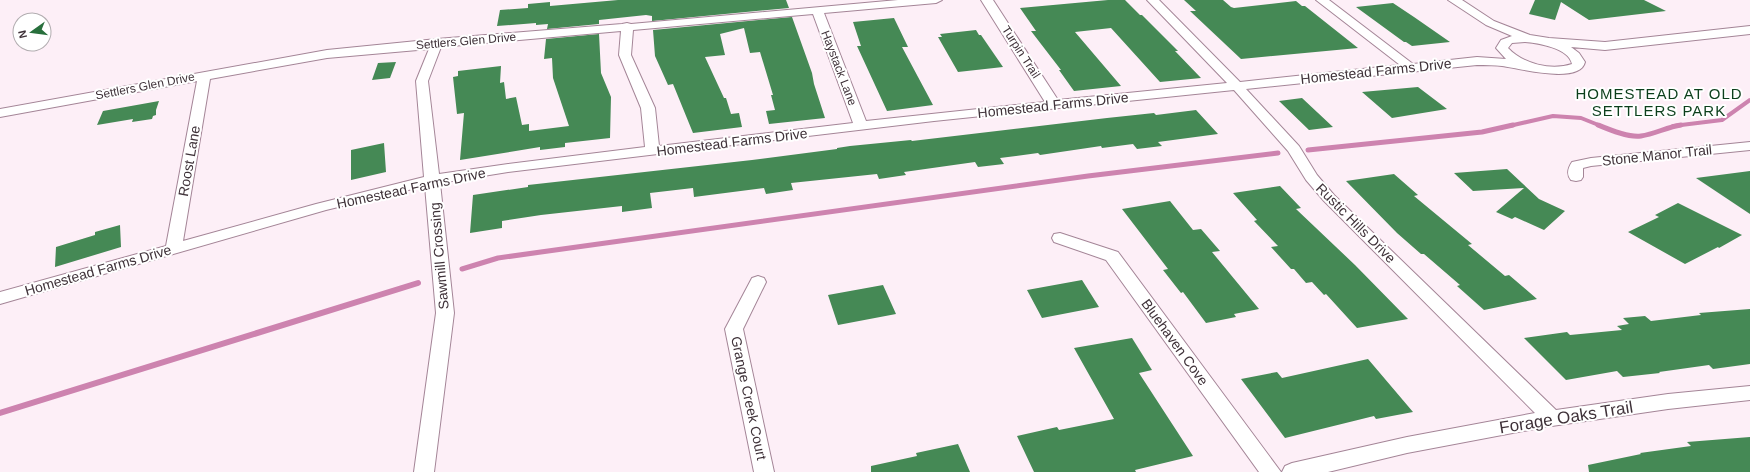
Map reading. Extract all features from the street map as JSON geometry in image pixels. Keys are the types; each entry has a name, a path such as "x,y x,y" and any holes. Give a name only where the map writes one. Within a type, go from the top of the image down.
{"street":[{"name":"Settlers Glen Drive","path":"0,113 327,54 627,26 936,0"},
{"name":"Turpin Trail","path":"987,0 1054,105"},
{"name":"Rustic Hills Drive","path":"1153,0 1237,86 1294,149 1311,177 1329,198 1553,419"},
{"path":"1322,0 1411,68"},
{"path":"1454,0 1490,23 1512,33 1542,41"},
{"name":"Haystack Lane","path":"817,11 861,126"},
{"path":"1490,23 1502,38 1502,46"},
{"path":"627,26 625,55 648,108 652,151"},
{"name":"Homestead Farms Drive","path":"1477,61 1502,46 1507,41 1515,39 1605,46 1750,30"},
{"name":"Homestead Farms Drive","path":"1542,41 1569,51 1576,56 1579,62"},
{"name":"Sawmill Crossing","path":"424,472 445,313 422,81 437,43"},
{"name":"Homestead Farms Drive","path":"1502,46 1505,54 1536,68"},
{"name":"Homestead Farms Drive","path":"0,298 321,207 432,180 508,168 861,126 1477,61 1500,62 1550,70 1567,70 1578,66 1579,62 1591,53 1605,46"},
{"name":"Roost Lane","path":"174,248 204,75"},
{"name":"Stone Manor Trail","path":"1576,177 1575,169 1577,165 1591,162 1748,148"},
{"name":"Bluehaven Cove","path":"1060,238 1112,256 1271,472"},
{"name":"Grange Creek Court","path":"758,282 734,329 764,472"},
{"name":"Forage Oaks Trail","path":"1292,472 1423,442 1553,419 1677,400 1750,393"}],"building":[{"path":"618,0 786,0 789,8 652,21 652,16 646,15 599,20 599,24 547,29 548,24 536,25 536,23 497,26 500,10 528,8 528,4 550,2 550,6"},
{"path":"1108,0 1125,0 1178,51 1175,51 1201,78 1160,82 1111,28 1075,32 1121,86 1074,91 1059,70 1061,70 1031,31 1036,31 1020,8"},
{"path":"1184,0 1223,0 1234,8 1296,1 1302,6 1305,6 1358,48 1241,59 1190,11 1196,11"},
{"path":"1535,0 1644,0 1666,11 1589,20 1561,2 1555,20 1529,14"},
{"path":"1393,3 1450,42 1412,46 1404,42 1356,7"},
{"path":"792,17 812,73 825,118 769,124 766,111 775,110 771,95 773,95 760,52 750,53 744,28 720,34 725,55 705,57 724,98 726,98 731,114 739,113 742,127 693,133 673,84 668,85 655,56 653,30"},
{"path":"894,18 908,47 902,47 933,105 887,111 857,46 861,46 853,22"},
{"path":"976,30 1003,67 958,72 938,37 942,37 940,34"},
{"path":"599,34 601,73 611,97 610,138 565,143 565,147 540,150 540,147 460,160 464,113 457,114 453,77 458,76 458,71 501,66 500,83 504,82 506,99 516,97 522,125 529,124 529,131 569,126 553,78 552,58 544,59 546,39"},
{"path":"396,62 390,78 372,80 378,63"},
{"path":"1418,87 1447,109 1392,118 1362,92"},
{"path":"1302,98 1333,127 1309,130 1279,101"},
{"path":"159,101 156,115 153,116 152,119 132,122 133,119 97,125 103,111"},
{"path":"1196,110 1218,134 1158,142 1162,146 1137,149 1133,144 1102,148 1101,146 1040,155 1038,153 1000,158 1004,164 978,167 975,162 904,172 906,175 879,179 877,174 791,183 793,190 766,194 764,188 694,197 693,188 650,193 652,208 622,212 622,206 541,215 502,221 502,228 470,233 473,195 528,187 528,185 752,160 850,146 912,141 1107,118 1154,113 1156,115"},
{"path":"384,143 386,172 351,180 351,150"},
{"path":"1507,169 1539,199 1565,211 1544,230 1515,217 1512,219 1496,212 1524,188 1473,191 1454,173"},
{"path":"1750,171 1750,214 1696,178"},
{"path":"1394,174 1418,195 1414,196 1472,244 1468,245 1505,276 1509,275 1537,299 1484,310 1457,286 1460,285 1397,233 1346,181"},
{"path":"1280,186 1301,208 1296,209 1355,265 1408,319 1357,328 1326,294 1324,295 1312,282 1306,283 1294,269 1291,269 1271,247 1278,246 1254,221 1257,220 1233,193"},
{"path":"1170,201 1193,230 1201,229 1220,251 1212,252 1259,309 1234,314 1236,317 1206,323 1183,292 1181,293 1163,270 1168,269 1122,209"},
{"path":"1678,203 1742,235 1685,264 1628,232 1659,217 1655,215"},
{"path":"120,225 121,247 55,267 56,247 95,235 95,232"},
{"path":"1082,280 1099,307 1042,318 1027,290"},
{"path":"883,285 896,314 838,325 828,295"},
{"path":"1750,309 1750,364 1713,369 1709,365 1623,377 1617,371 1566,380 1524,338 1567,332 1570,335 1622,330 1617,326 1629,324 1623,318 1645,316 1651,321 1701,315 1699,313"},
{"path":"1132,338 1152,370 1139,373 1193,456 1135,470 1136,472 1034,472 1017,436 1057,427 1059,430 1114,419 1074,348"},
{"path":"1368,359 1413,412 1376,419 1374,416 1285,438 1241,379 1277,372 1282,378"},
{"path":"1750,437 1750,472 1589,472 1588,465 1641,454 1640,453 1691,446 1687,442"},
{"path":"958,444 970,472 871,472 871,466 917,456 916,453"}],"waterway":[{"path":"1681,125 1722,120 1750,100"},
{"path":"1509,126 1553,116 1581,118 1601,126"},
{"path":"1308,150 1482,132 1513,125"},
{"path":"1598,125 1631,136 1646,135 1681,125"},
{"path":"1673,126 1681,125"},
{"path":"462,269 498,258 1088,176 1278,153"},
{"path":"0,413 418,283"}],"district":[{"name":"HOMESTEAD AT OLD SETTLERS PARK","path":"1659,102"}]}
